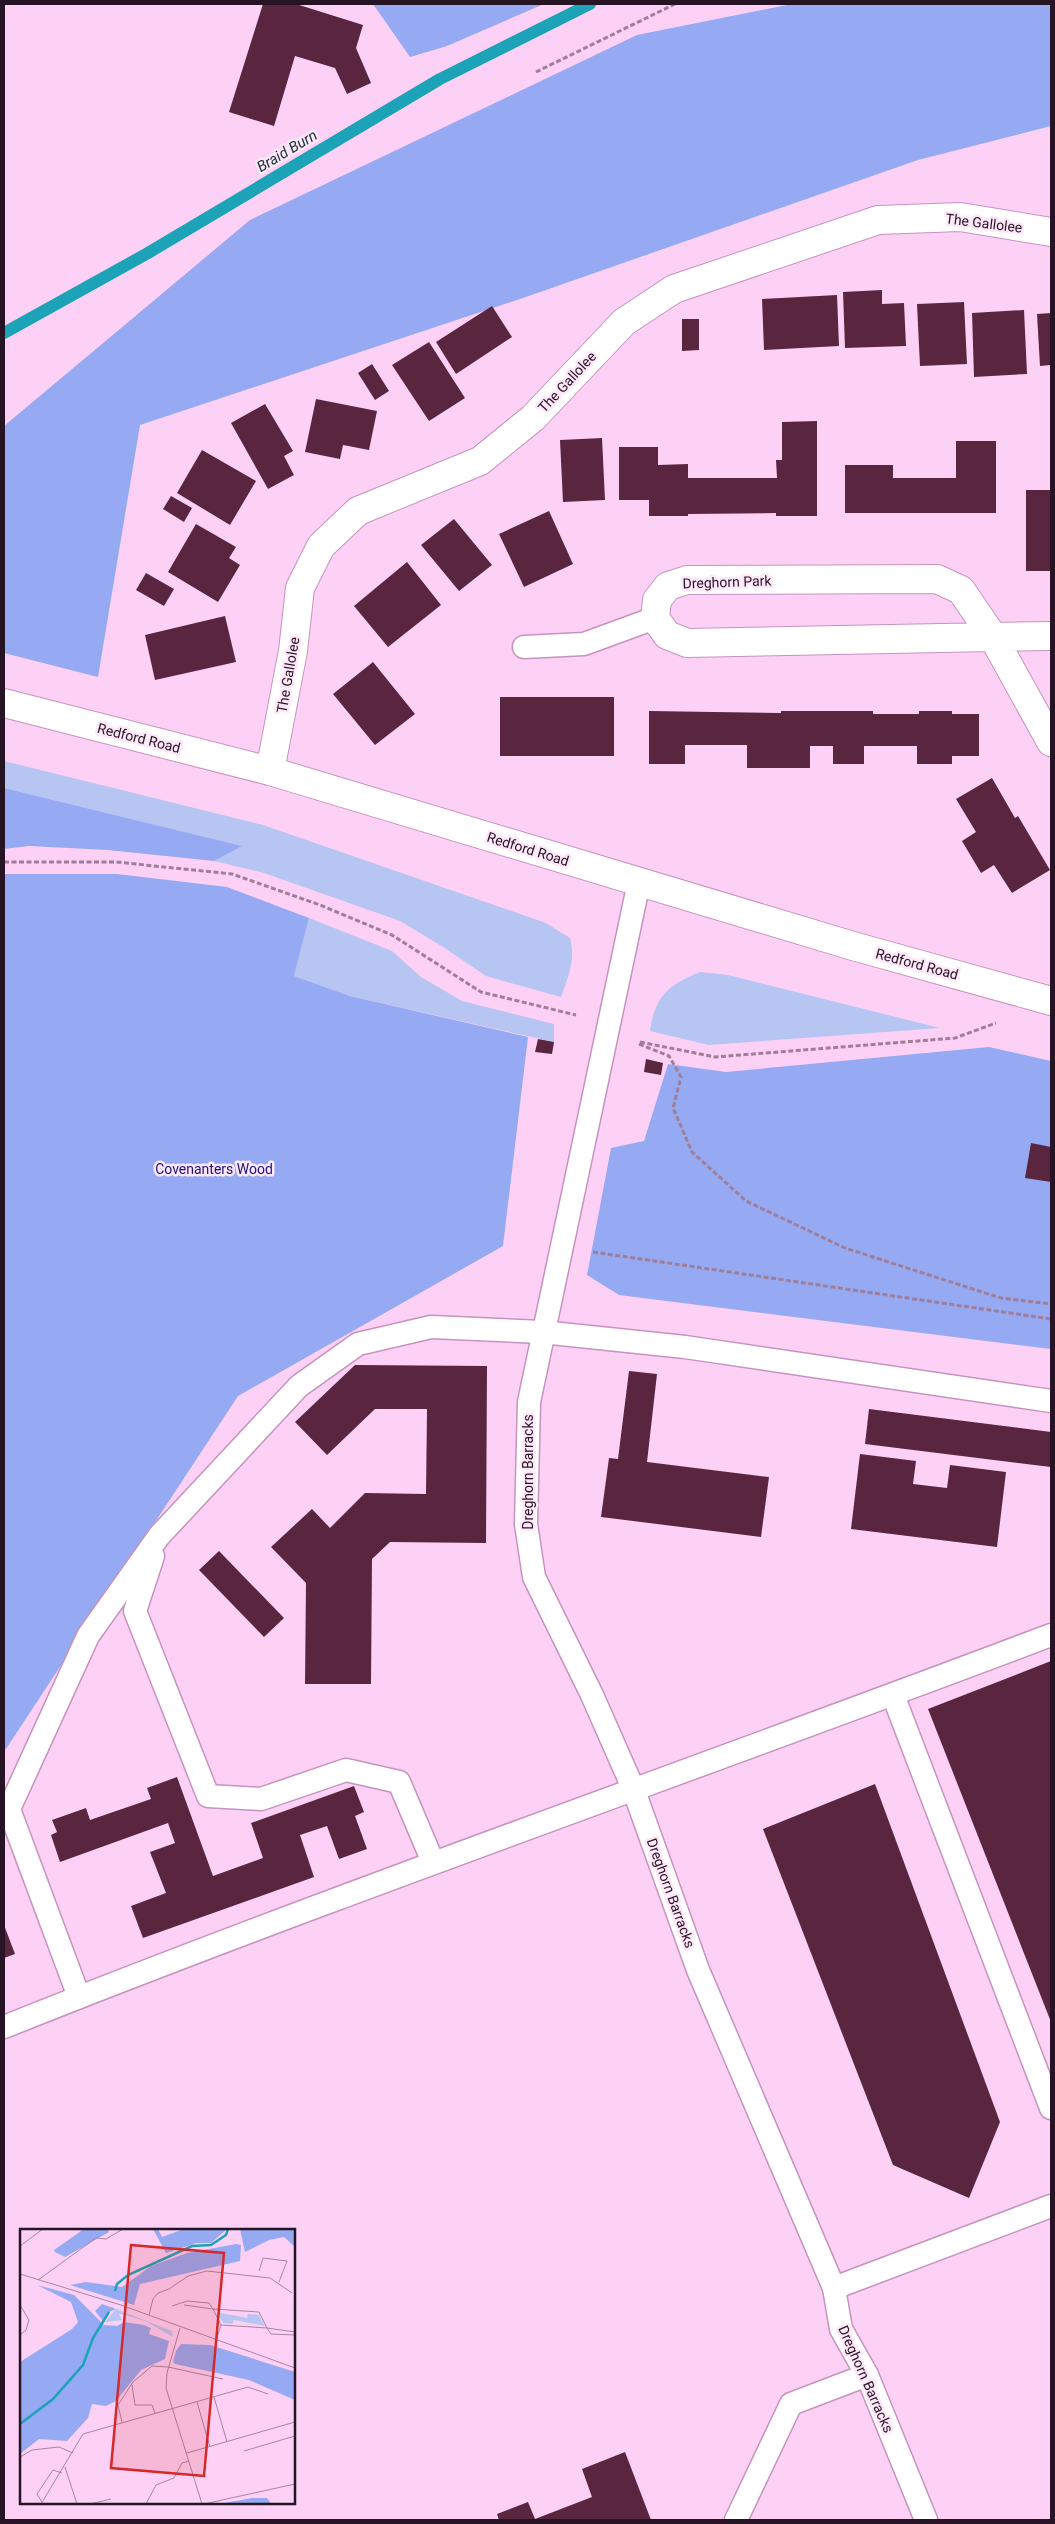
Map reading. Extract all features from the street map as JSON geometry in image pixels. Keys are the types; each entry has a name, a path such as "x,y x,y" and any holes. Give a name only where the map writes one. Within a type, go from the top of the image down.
{"street":[{"name":"The Gallolee","path":"270,771 293,651 300,588 321,546 358,510 480,461 533,418 624,322 674,289 878,220 960,217 1051,232"},
{"name":"Dreghorn Park","path":"655,618 657,600 668,586 686,580 937,579 961,590 992,637 1051,742"},
{"path":"655,618 667,635 687,643 1051,636"},
{"name":"Redford Road","path":"4,703 270,771 853,946 1051,1001"}],"lane":[{"path":"524,647 584,644 655,618"},
{"name":"Dreghorn Barracks","path":"639,882 610,1024 542,1332 529,1402 526,1524 534,1577 592,1695 633,1788 698,1970 834,2288 842,2329 867,2375 926,2520"},
{"path":"79,1997 9,1810 88,1636 159,1536 299,1386 358,1344 431,1327 542,1332 685,1347 1051,1401"},
{"path":"159,1536 136,1611 208,1796 261,1799 346,1770 399,1782 433,1862"},
{"path":"4,2027 433,1862 894,1695 1051,1635"},
{"path":"894,1695 1051,2108"},
{"path":"834,2288 1051,2206"},
{"path":"736,2520 791,2404 867,2375"}],"path":[{"path":"536,72 675,4"},
{"path":"4,862 116,862 232,874 320,905 392,935 481,992 610,1024 629,1040 669,1056 681,1077 673,1108 692,1152 746,1201 845,1248 1001,1298 1051,1304"},
{"path":"629,1040 716,1057 955,1038 999,1023"},
{"path":"561,1247 1051,1319"}],"shaded area":[{"path":"4,761 263,825 546,923 570,938 572,946 572,961 569,975 561,997 486,976 400,921 264,873 214,861 241,846 4,788"},
{"path":"309,918 392,951 421,977 462,1001 554,1024 554,1042 350,996 294,976"},
{"path":"700,972 728,975 940,1028 709,1045 650,1031 655,1009 665,993 679,982"}],"green space":[{"path":"373,4 544,4 447,46 410,57"},
{"path":"792,4 1051,4 1051,126 918,160 523,298 140,425 98,677 4,653 4,426 250,220 637,35"},
{"path":"4,788 242,846 214,861 108,850 29,846 4,849"},
{"name":"Covenanters Wood","path":"4,874 117,874 227,887 309,918 294,976 350,996 528,1037 503,1246 238,1396 4,1752"},
{"path":"989,1047 1051,1061 1051,1349 619,1295 587,1275 611,1148 644,1141 668,1064 726,1072"}],"building":[{"path":"263,4 296,4 363,25 356,48 371,83 347,94 335,68 295,56 274,126 229,112"},
{"path":"882,290 882,304 904,303 906,346 845,348 843,292"},
{"path":"837,295 839,346 764,350 762,299"},
{"path":"964,302 967,364 920,366 917,304"},
{"path":"492,306 512,337 456,374 436,342"},
{"path":"1024,310 1027,374 974,377 972,313"},
{"path":"1051,313 1051,365 1040,366 1037,314"},
{"path":"682,319 699,319 699,350 682,351"},
{"path":"429,342 465,398 429,421 392,365"},
{"path":"372,364 389,391 375,400 358,373"},
{"path":"316,399 377,411 369,450 343,445 340,459 305,452"},
{"path":"265,404 293,451 284,456 294,475 268,489 231,423"},
{"path":"817,421 817,516 776,516 776,513 649,516 649,500 619,500 619,447 658,447 658,465 688,464 688,478 777,478 776,460 782,460 782,422"},
{"path":"602,438 605,500 563,502 560,440"},
{"path":"956,441 996,441 996,513 845,513 845,465 893,465 893,478 956,478"},
{"path":"202,450 256,481 230,525 177,493"},
{"path":"1026,490 1051,490 1051,571 1026,571"},
{"path":"171,496 192,508 184,522 163,509"},
{"path":"549,511 573,564 524,587 499,534"},
{"path":"454,519 492,565 459,591 421,545"},
{"path":"196,524 236,547 229,558 240,565 218,602 168,572"},
{"path":"407,562 441,605 388,647 354,606"},
{"path":"146,573 174,589 164,606 136,590"},
{"path":"225,616 236,662 155,680 145,635"},
{"path":"373,662 415,714 375,745 333,694"},
{"path":"500,697 614,697 614,756 500,756"},
{"path":"649,711 781,713 781,711 873,711 873,714 919,714 919,711 952,711 952,714 979,714 979,756 952,756 952,764 917,764 917,746 864,746 864,764 833,764 833,746 810,746 810,768 747,768 747,745 685,745 685,764 649,764"},
{"path":"992,778 1015,818 1018,816 1050,870 1012,893 994,865 981,873 962,841 976,832 956,799"},
{"path":"538,1039 554,1042 552,1054 535,1052"},
{"path":"646,1059 663,1063 661,1075 644,1072"},
{"path":"1031,1143 1051,1147 1051,1182 1025,1178"},
{"path":"355,1365 487,1366 486,1543 390,1542 372,1559 371,1684 305,1684 306,1583 271,1547 312,1509 330,1528 365,1493 426,1494 427,1409 375,1409 327,1455 295,1422"},
{"path":"629,1371 657,1374 647,1462 769,1477 761,1537 601,1517 609,1458 618,1459"},
{"path":"869,1409 1051,1432 1051,1467 865,1444"},
{"path":"860,1454 916,1461 913,1484 947,1488 950,1465 1006,1472 997,1547 851,1529"},
{"path":"219,1551 284,1618 264,1637 199,1570"},
{"path":"1051,1661 1051,2022 928,1709"},
{"path":"177,1777 213,1876 263,1858 251,1823 354,1786 364,1812 355,1816 367,1849 339,1859 327,1826 300,1835 314,1877 143,1938 131,1906 166,1893 150,1852 175,1843 168,1823 60,1862 51,1835 57,1832 52,1820 86,1808 90,1820 151,1799 147,1788"},
{"path":"875,1784 1000,2122 969,2198 893,2165 763,1829"},
{"path":"4,1925 15,1954 4,1958"},
{"path":"625,2452 651,2520 499,2520 497,2514 528,2502 535,2519 592,2497 582,2469"}],"waterway":[{"name":"Braid Burn","path":"4,333 148,253 440,79 590,4"}]}
